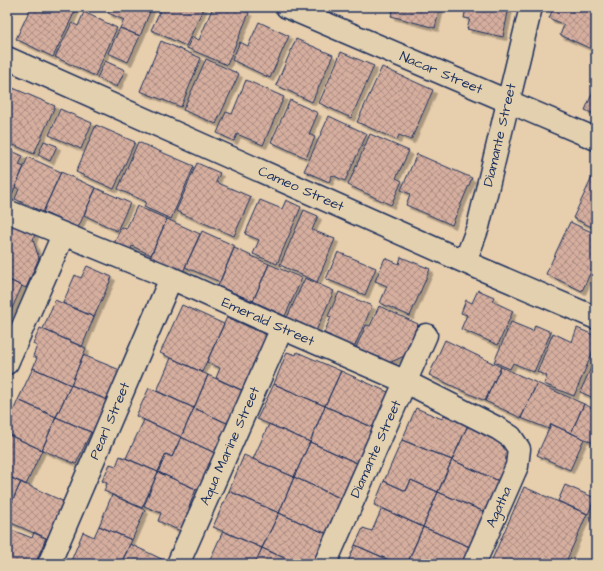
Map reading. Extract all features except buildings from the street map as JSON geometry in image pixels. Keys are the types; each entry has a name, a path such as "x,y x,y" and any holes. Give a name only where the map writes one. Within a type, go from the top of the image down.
{"street":[{"name":"Nacar Street","path":"287,7 596,139"},
{"name":"Diamante Street","path":"465,262 478,227 531,7"},
{"name":"Cameo Street","path":"7,58 465,262 596,318"},
{"name":"Emerald Street","path":"7,211 171,278 406,382 499,429 511,437 519,449"},
{"path":"7,362 63,235"},
{"name":"Pearl Street","path":"49,564 171,278"},
{"name":"Aqua Marine Street","path":"178,564 282,328"},
{"name":"Diamante Street","path":"325,564 426,335"},
{"name":"Agatha","path":"474,564 517,466 519,449"}]}
